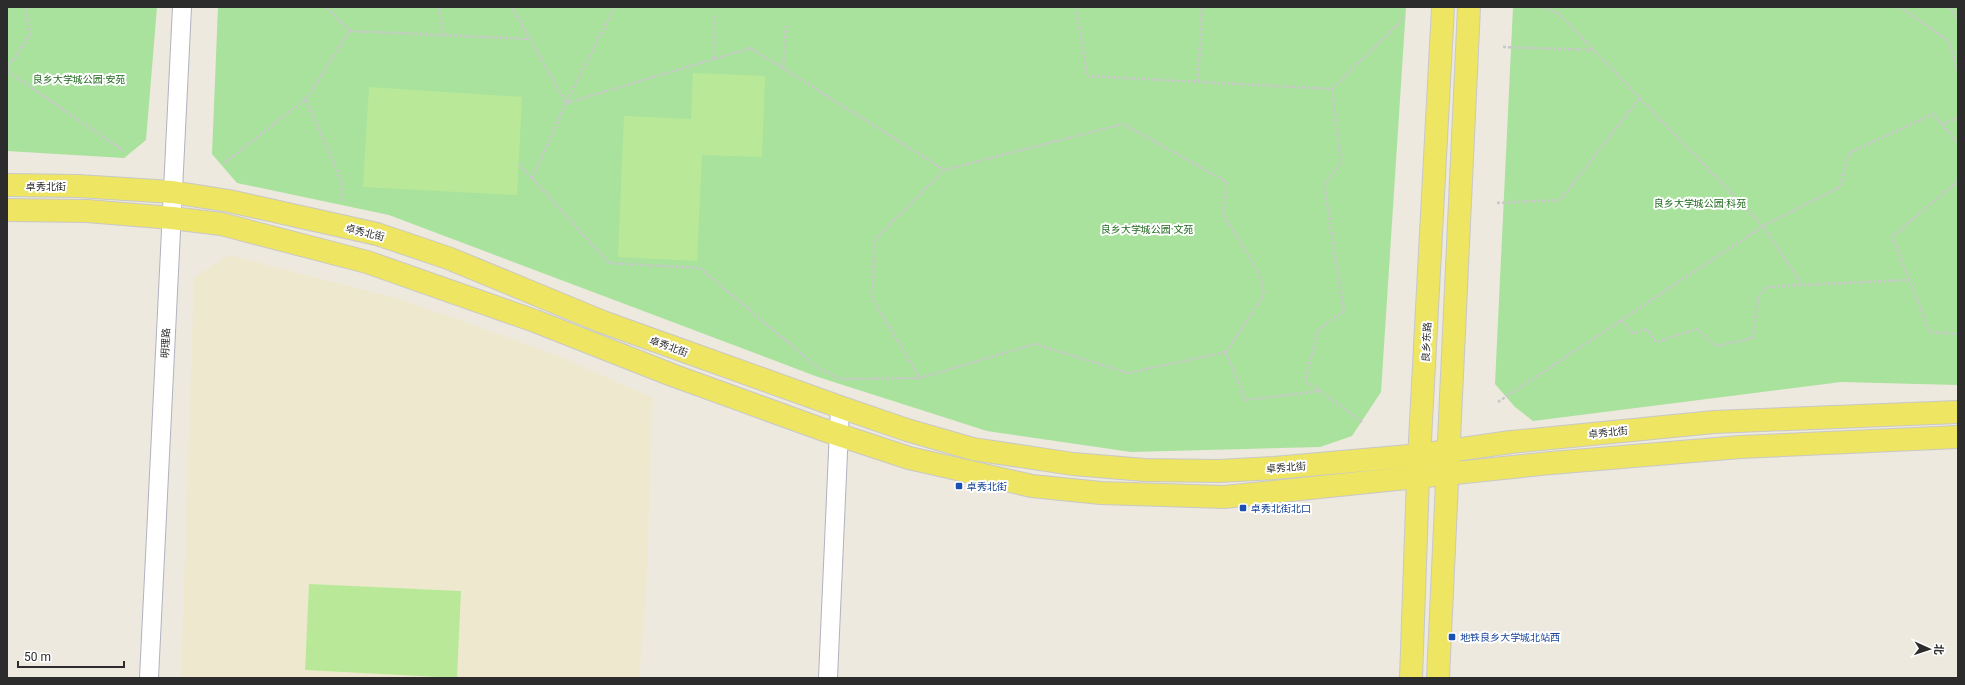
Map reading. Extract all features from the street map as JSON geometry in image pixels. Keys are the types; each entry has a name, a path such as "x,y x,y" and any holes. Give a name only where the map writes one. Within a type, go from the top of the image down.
{"main road":[{"name":"良乡东路","path":"1411,678 1418,478 1443,7"},
{"path":"1438,678 1469,7"},
{"name":"卓秀北街","path":"7,186 78,186 172,192 229,201 377,234 448,258 603,322 840,408 973,449 1074,464 1129,469 1219,471 1274,468 1420,455 1511,442 1714,422 1958,412"},
{"path":"7,210 87,211 222,224 367,262 535,321 672,375 838,435 909,458 1032,486 1101,493 1224,497 1551,463 1740,447 1958,437"}],"street":[{"name":"明理路","path":"149,678 182,7"},
{"path":"828,678 840,408"}],"path":[{"path":"28,7 26,9 30,35 7,70 124,151"},
{"path":"326,7 350,31 530,39"},
{"path":"439,7 442,34"},
{"path":"512,7 566,103"},
{"path":"1076,7 1087,76 1332,89 1405,17"},
{"path":"1198,81 1202,7"},
{"path":"1542,7 1559,14 1763,226 1802,285"},
{"path":"1899,7 1948,40 1958,72"},
{"path":"1950,7 1958,19"},
{"path":"532,179 566,103 614,8"},
{"path":"714,59 715,14"},
{"path":"783,68 786,26"},
{"path":"224,163 306,100 350,31"},
{"path":"1503,47 1593,50"},
{"path":"566,103 751,48 944,170"},
{"path":"1332,89 1341,163 1324,185 1344,311 1318,330 1305,381 1362,422"},
{"path":"1498,203 1560,200 1640,98"},
{"path":"306,100 342,182 342,201"},
{"path":"1498,402 1763,226 1840,187 1849,153 1933,114 1958,144"},
{"path":"1942,125 1958,117"},
{"path":"519,164 609,263 700,268 817,367 838,379 920,378 1035,344 1128,373 1226,352 1264,294 1259,273 1224,214 1227,182 1123,124 944,170 875,239 872,298 920,378"},
{"path":"1958,181 1892,237 1930,332 1958,334"},
{"path":"1621,320 1633,334 1646,328 1656,342 1697,329 1716,346 1753,338 1758,298 1766,287 1909,280"},
{"path":"1226,352 1245,400 1320,391"}],"shaded area":[{"path":"229,255 403,300 554,354 653,398 646,598 639,678 181,678 194,278"}],"green space":[{"name":"良乡大学城公园·安苑","path":"7,7 157,7 146,140 124,158 7,151"},
{"name":"良乡大学城公园·文苑","path":"218,7 1406,7 1381,392 1352,436 1320,447 1131,452 987,431 818,377 389,215 237,183 212,154"},
{"name":"良乡大学城公园·科苑","path":"1513,7 1958,7 1958,385 1841,382 1533,421 1515,407 1495,384"},
{"path":"693,73 765,76 762,157 702,155 697,261 618,257 624,116 691,119"},
{"path":"369,87 522,97 517,195 363,187"},
{"path":"309,584 461,591 457,678 305,670"}],"place":[{"name":"卓秀北街","path":"959,486"},
{"name":"卓秀北街北口","path":"1243,508"},
{"name":"地铁良乡大学城北站西","path":"1452,637"}]}
